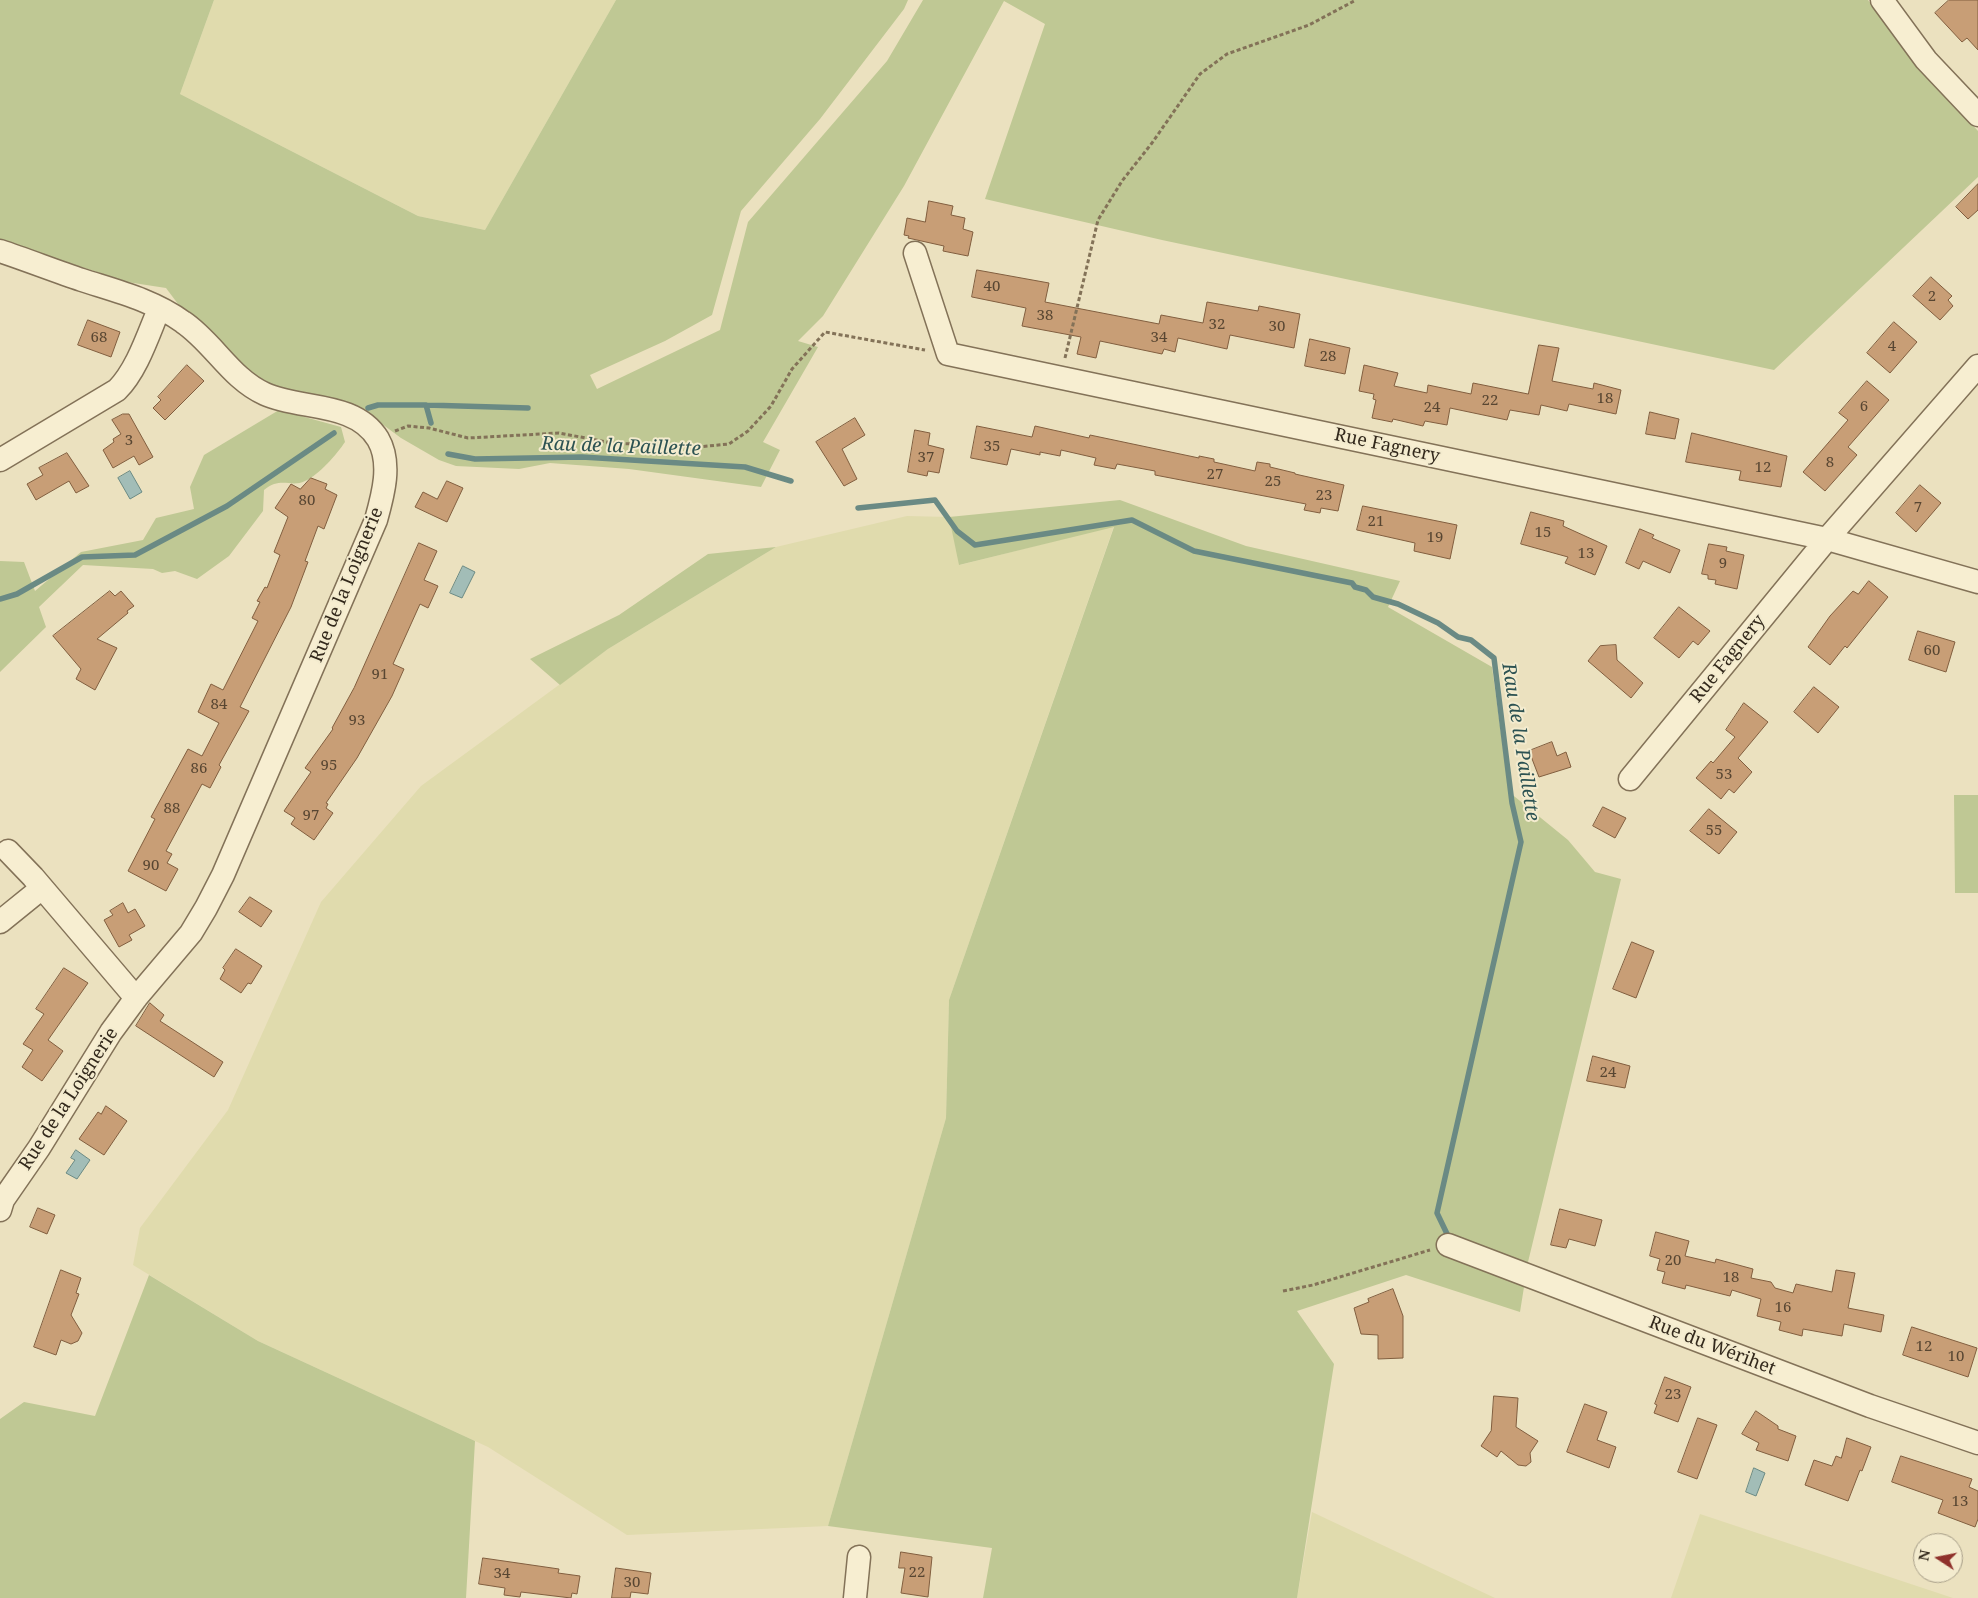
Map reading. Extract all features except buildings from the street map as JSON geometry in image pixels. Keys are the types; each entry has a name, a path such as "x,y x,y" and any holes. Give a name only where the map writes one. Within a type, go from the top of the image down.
{"street":[{"path":"1882,0 1926,60 1978,115"},
{"name":"Rue de la Loignerie","path":"0,251 132,296 184,322 242,381 264,394 284,401 346,414 364,423 378,439 384,458 385,471 384,492 376,520 224,875 191,933 136,998 94,1057 39,1148 1,1203"},
{"path":"915,253 948,354"},
{"path":"0,460 117,390 127,376 159,309"},
{"name":"Rue Fagnery","path":"948,354 1827,538 1978,582"},
{"name":"Rue Fagnery","path":"1630,779 1827,538 1978,366"},
{"path":"8,851 136,998"},
{"path":"0,922 42,888"},
{"name":"Rue du Wérihet","path":"1448,1245 1861,1403 1978,1443"},
{"path":"855,1598 859,1557"}],"path":[{"path":"1060,378 1098,220 1122,181 1152,143 1200,74 1227,54 1309,25 1356,0"},
{"path":"378,439 408,426 429,428 468,438 559,432 612,443 698,447 728,444 748,431 771,406 792,369 824,332 948,354"},
{"path":"1283,1291 1313,1285 1448,1245"}],"shaded area":[{"path":"214,0 616,0 485,230 418,216 180,94"},
{"path":"907,516 949,517 960,565 1114,526 949,1000 946,1118 828,1526 627,1535 488,1447 258,1341 133,1265 140,1228 228,1110 321,902 421,786 608,649 776,547"},
{"path":"1312,1512 1495,1598 1297,1598"},
{"path":"1700,1514 1953,1598 1671,1598"}],"green space":[{"path":"0,0 214,0 180,94 418,216 485,230 616,0 908,0 904,9 820,119 741,211 712,315 665,341 590,375 597,389 720,330 748,222 887,61 923,0 1868,0 1913,60 1978,131 1978,177 1774,370 1162,240 985,199 1045,24 1004,1 904,186 823,316 798,341 818,347 763,442 780,450 761,487 629,469 550,463 519,469 456,466 439,460 401,438 359,407 270,391 184,312 166,288 127,282 0,240"},
{"path":"279,410 341,427 345,442 327,464 305,481 276,484 264,490 263,511 229,556 197,579 175,571 162,573 153,569 83,565 39,607 46,627 0,672 0,561 24,562 35,591 81,552 143,540 156,518 194,509 190,487 204,455"},
{"path":"1120,500 1246,546 1400,581 1388,607 1492,667 1509,792 1568,840 1595,872 1621,879 1528,1262 1520,1312 1406,1275 1297,1311 1334,1364 1297,1598 983,1598 992,1548 828,1526 946,1118 949,1000 1114,527 959,565 949,517"},
{"path":"776,547 608,649 560,685 530,659 619,615 708,554"},
{"path":"1954,795 1978,795 1978,893 1955,893"},
{"path":"149,1275 258,1341 475,1441 466,1598 0,1598 0,1419 24,1402 95,1416"}],"water":[{"path":"130,471 142,492 130,499 118,478"},
{"path":"463,566 475,572 462,598 450,593"},
{"path":"76,1150 90,1160 77,1179 66,1173 75,1160 71,1158"},
{"path":"1754,1468 1765,1473 1756,1496 1746,1492"}],"waterway":[{"name":"Rau de la Paillette","path":"368,408 378,405 528,408"},
{"name":"Rau de la Paillette","path":"426,405 431,423"},
{"name":"Rau de la Paillette","path":"0,599 17,594 82,557 135,555 227,506 334,433"},
{"name":"Rau de la Paillette","path":"448,454 475,459 582,457 745,467 791,481"},
{"name":"Rau de la Paillette","path":"858,508 935,500 957,531 975,545 1132,520 1194,551 1352,583 1355,587 1366,590 1373,597 1398,604 1438,623 1458,637 1471,640 1494,658 1512,803 1521,842 1437,1213 1449,1238"}]}
